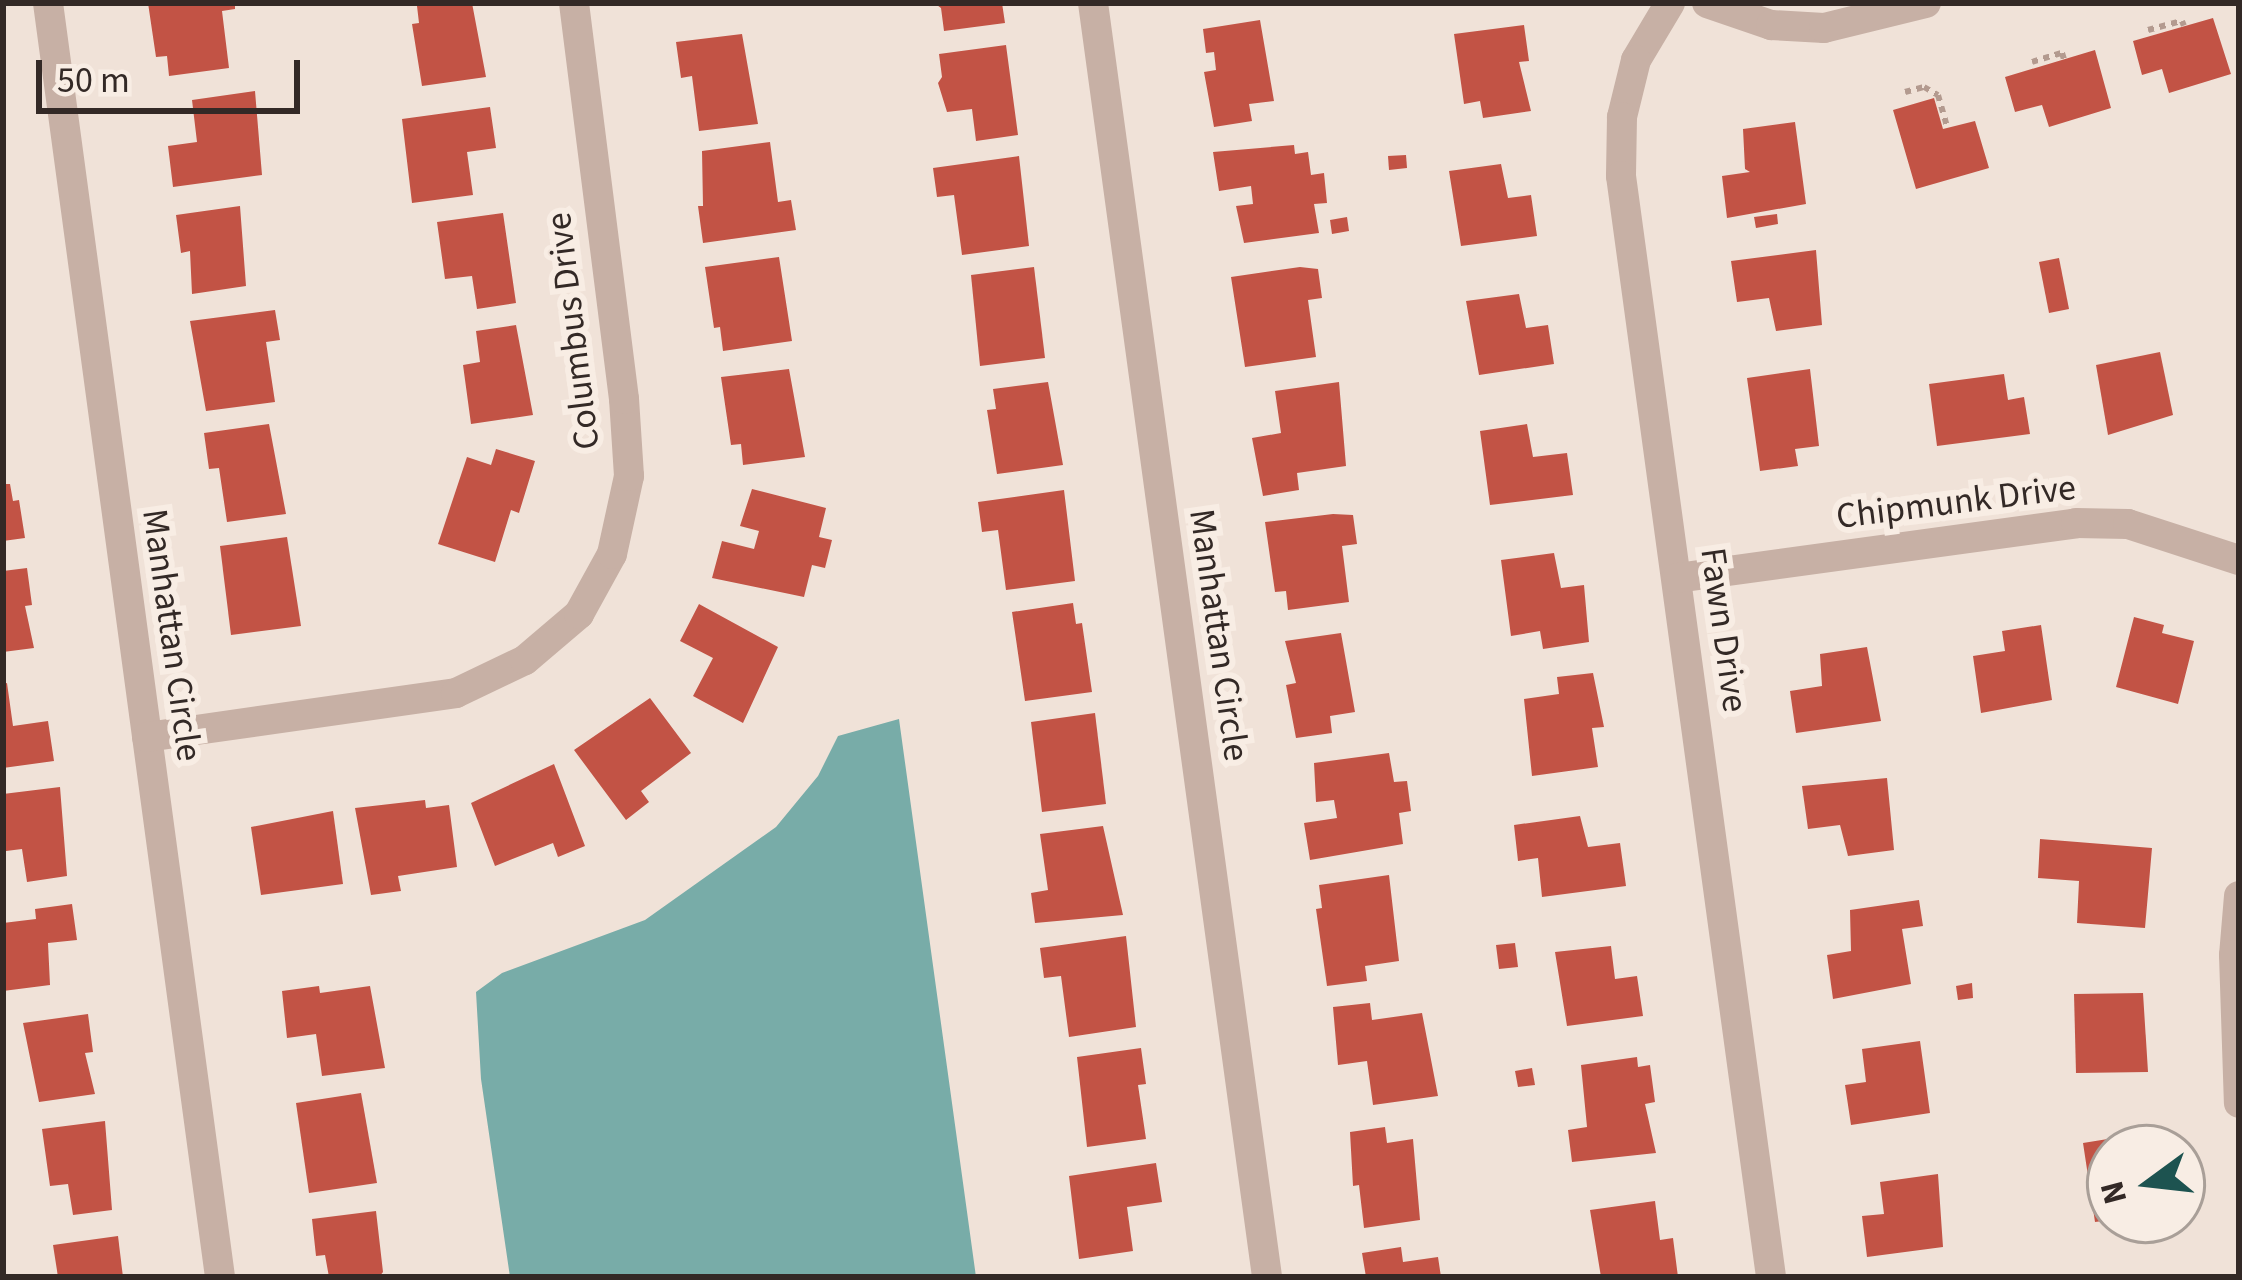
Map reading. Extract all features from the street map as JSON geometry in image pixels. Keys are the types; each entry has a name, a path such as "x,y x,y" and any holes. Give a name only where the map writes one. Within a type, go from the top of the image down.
{"street":[{"name":"Manhattan Circle","path":"49,3 220,1277"},
{"name":"Columbus Drive","path":"147,737 456,693 525,660 579,614 611,554 629,476 624,399 574,3"},
{"name":"Manhattan Circle","path":"1093,3 1267,1277"},
{"name":"Fawn Drive","path":"1670,3 1636,60 1622,117 1621,176 1772,1277"},
{"path":"1707,3 1771,26 1825,28 1926,3"},
{"name":"Chipmunk Drive","path":"1678,578 2077,523 2128,524 2239,560"},
{"path":"2239,896 2234,955 2239,1103"}],"path":[{"path":"2148,31 2182,21 2184,26"},
{"path":"2032,62 2062,53 2064,59"},
{"path":"1905,92 1924,87 1938,95 1947,127"}],"water":[{"path":"899,719 976,1277 510,1277 481,1079 476,992 502,973 645,920 776,827 818,776 838,736"}],"building":[{"path":"148,3 235,3 235,9 222,11 229,68 169,76 167,56 156,57"},
{"path":"472,3 486,77 422,86 412,24 419,23 417,6"},
{"path":"934,3 1002,3 1005,23 944,31 941,8"},
{"path":"2213,18 2231,74 2169,93 2162,69 2142,75 2133,41"},
{"path":"1260,20 1274,101 1249,104 1252,121 1214,127 1204,72 1216,70 1214,52 1206,53 1203,29"},
{"path":"1524,25 1529,61 1519,62 1531,111 1483,118 1480,101 1464,104 1454,34"},
{"path":"742,34 758,124 699,131 692,76 681,78 676,42"},
{"path":"1006,45 1018,135 976,141 972,109 947,112 938,83 942,77 939,54"},
{"path":"2095,50 2111,108 2049,127 2042,105 2015,112 2005,77"},
{"path":"255,91 262,175 173,187 168,146 197,142 192,100"},
{"path":"1934,98 1943,129 1975,121 1989,168 1916,189 1893,110"},
{"path":"490,107 496,148 467,152 473,195 412,203 402,119"},
{"path":"1795,122 1806,204 1727,218 1722,176 1750,172 1745,169 1743,129"},
{"path":"770,142 778,202 791,200 796,230 703,243 698,206 703,206 702,151"},
{"path":"1294,145 1295,154 1308,152 1311,175 1324,173 1327,203 1314,204 1319,233 1244,243 1236,206 1253,204 1251,186 1219,191 1213,152"},
{"path":"1406,155 1407,168 1389,170 1388,156"},
{"path":"1019,156 1029,246 962,255 954,195 937,197 933,168"},
{"path":"1501,164 1508,198 1531,195 1537,236 1461,246 1449,171"},
{"path":"240,206 246,286 192,294 190,251 181,253 176,215"},
{"path":"503,213 516,303 477,309 472,276 445,279 437,222"},
{"path":"1777,214 1778,224 1756,228 1754,217"},
{"path":"1347,217 1349,231 1332,234 1330,220"},
{"path":"1816,250 1822,325 1776,331 1769,298 1737,302 1731,261"},
{"path":"779,257 792,341 723,351 720,327 714,328 705,267"},
{"path":"2059,258 2069,309 2049,313 2039,262"},
{"path":"1034,267 1045,358 980,366 971,275"},
{"path":"1300,267 1318,269 1322,298 1308,300 1316,357 1245,367 1231,277"},
{"path":"1519,294 1526,328 1548,325 1554,364 1479,375 1466,301"},
{"path":"275,310 280,340 266,342 275,402 206,411 190,321"},
{"path":"516,325 533,415 471,424 463,365 480,362 476,331"},
{"path":"2160,352 2173,415 2108,435 2096,365"},
{"path":"789,369 805,457 743,465 741,444 731,445 721,377"},
{"path":"1810,369 1819,446 1795,449 1798,466 1760,471 1747,378"},
{"path":"2004,374 2008,400 2024,397 2030,434 1937,446 1929,384"},
{"path":"1048,382 1063,465 997,474 987,410 996,409 993,389"},
{"path":"1339,382 1346,466 1297,473 1299,490 1263,496 1252,438 1281,433 1275,391"},
{"path":"269,424 286,514 227,522 219,468 209,469 204,433"},
{"path":"1527,424 1533,457 1567,453 1573,495 1490,505 1480,431"},
{"path":"496,449 535,461 519,513 511,510 495,562 438,544 467,457 491,465"},
{"path":"3,484 10,484 13,501 19,500 25,538 3,541"},
{"path":"752,489 826,508 819,537 832,540 825,568 812,565 804,597 712,578 722,541 754,549 759,531 740,526"},
{"path":"1064,490 1075,581 1006,590 998,530 982,532 978,502"},
{"path":"1353,515 1357,544 1342,546 1349,602 1288,610 1286,591 1275,592 1265,522"},
{"path":"287,537 301,626 231,635 220,546"},
{"path":"1554,553 1561,588 1584,585 1589,642 1543,649 1540,631 1511,636 1501,560"},
{"path":"27,568 32,605 25,606 34,648 3,652 3,571"},
{"path":"1073,603 1076,624 1082,623 1092,692 1025,701 1012,612"},
{"path":"699,604 778,647 743,723 693,696 713,658 680,641"},
{"path":"2134,617 2164,625 2162,633 2194,641 2178,704 2116,687"},
{"path":"2041,625 2052,700 1981,713 1973,656 2005,651 2002,631"},
{"path":"1341,633 1355,712 1330,716 1332,733 1296,738 1286,685 1296,683 1285,641"},
{"path":"1867,647 1881,721 1796,733 1790,691 1822,686 1820,654"},
{"path":"1593,673 1604,727 1592,728 1598,767 1532,776 1524,699 1559,694 1557,677"},
{"path":"7,683 13,726 48,721 54,761 3,768 3,684"},
{"path":"650,698 691,753 641,791 649,802 626,820 574,750"},
{"path":"1095,713 1106,804 1042,812 1031,722"},
{"path":"1389,753 1394,782 1407,781 1411,811 1399,813 1403,844 1310,860 1304,823 1337,818 1334,800 1316,802 1314,763"},
{"path":"554,764 585,846 558,857 553,843 495,866 471,803"},
{"path":"1887,778 1894,850 1848,856 1840,825 1808,829 1802,786"},
{"path":"60,787 67,876 27,882 22,849 6,851 3,794"},
{"path":"425,800 426,808 449,805 457,867 398,876 401,891 371,895 355,808"},
{"path":"333,811 343,884 261,895 251,827"},
{"path":"1580,816 1588,847 1620,843 1626,886 1542,897 1538,858 1518,861 1514,825"},
{"path":"1103,826 1123,915 1035,923 1031,893 1048,890 1040,834"},
{"path":"2040,839 2152,848 2145,928 2077,923 2079,881 2038,878"},
{"path":"1389,875 1399,961 1365,966 1367,981 1327,986 1316,909 1322,908 1319,885"},
{"path":"1919,900 1923,926 1902,929 1911,984 1833,999 1827,955 1851,951 1850,910"},
{"path":"72,904 77,940 48,943 50,985 3,991 3,923 36,919 35,909"},
{"path":"1126,936 1136,1027 1069,1037 1061,976 1044,978 1040,948"},
{"path":"1515,943 1518,967 1499,969 1496,945"},
{"path":"1611,946 1615,979 1637,976 1643,1016 1567,1026 1555,952"},
{"path":"1972,983 1973,998 1958,1000 1956,986"},
{"path":"319,986 320,993 370,986 385,1068 322,1076 316,1034 287,1038 282,991"},
{"path":"2143,993 2148,1072 2076,1073 2074,994"},
{"path":"1370,1003 1372,1020 1422,1013 1438,1096 1373,1105 1367,1061 1338,1065 1333,1007"},
{"path":"88,1014 93,1052 85,1053 95,1094 39,1102 23,1023"},
{"path":"1920,1041 1930,1113 1851,1125 1845,1085 1866,1082 1862,1049"},
{"path":"1141,1048 1146,1084 1138,1085 1146,1139 1087,1147 1077,1057"},
{"path":"1637,1057 1638,1067 1650,1065 1655,1102 1645,1104 1656,1153 1572,1162 1568,1130 1587,1127 1581,1065"},
{"path":"1532,1068 1535,1085 1518,1087 1515,1071"},
{"path":"361,1093 377,1183 309,1193 296,1103"},
{"path":"105,1121 112,1210 73,1215 68,1184 50,1186 42,1129"},
{"path":"1385,1127 1387,1143 1413,1139 1420,1220 1364,1228 1359,1185 1353,1186 1350,1132"},
{"path":"1156,1163 1162,1202 1127,1207 1133,1251 1079,1259 1069,1176"},
{"path":"1938,1174 1943,1247 1867,1257 1862,1216 1884,1214 1880,1182"},
{"path":"1655,1201 1660,1240 1673,1238 1678,1277 1601,1277 1590,1210"},
{"path":"376,1211 383,1272 379,1277 329,1277 325,1255 316,1256 312,1219"},
{"path":"118,1236 123,1277 58,1277 53,1245"},
{"path":"1401,1247 1403,1262 1438,1257 1441,1277 1366,1277 1362,1253"}]}
